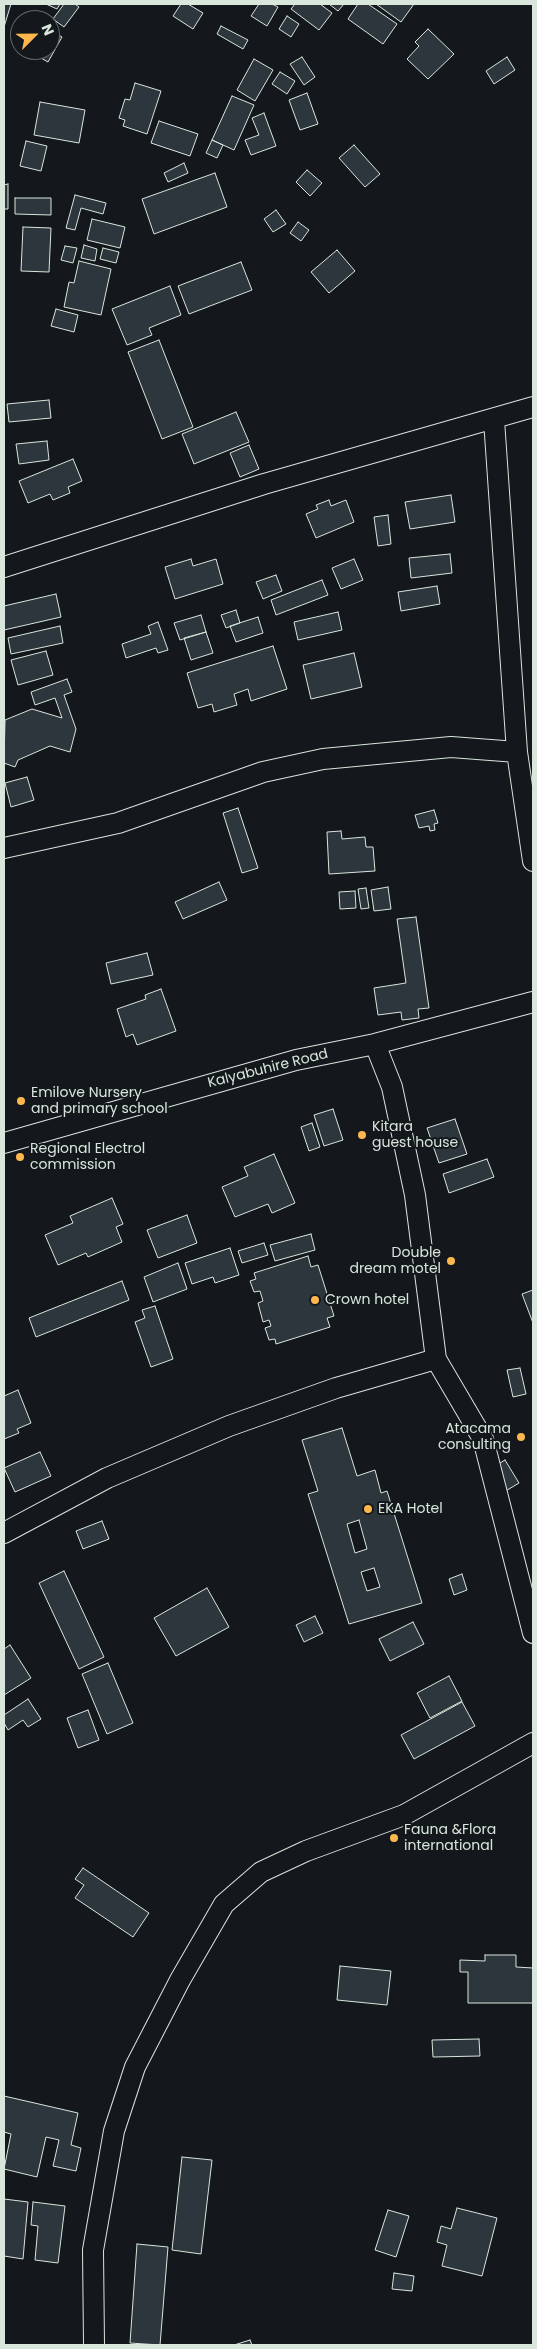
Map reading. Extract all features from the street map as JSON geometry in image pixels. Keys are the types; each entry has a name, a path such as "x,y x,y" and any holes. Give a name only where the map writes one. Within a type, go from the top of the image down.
{"street":[{"path":"4,566 264,484 494,420 533,407"},
{"path":"494,420 517,752 533,861"},
{"path":"4,848 118,823 264,772 323,759 451,748 517,752"},
{"name":"Kalyabuhire Road","path":"4,1143 296,1060 375,1044 533,1002"},
{"path":"375,1044 392,1087 415,1194 436,1360 483,1439 533,1632"},
{"path":"4,1533 107,1478 229,1426 336,1388 436,1360"},
{"path":"94,2345 93,2250 114,2131 135,2067 180,1980 224,1904 261,1872 306,1851 404,1815 533,1743"}],"building":[{"path":"4,4 11,4 4,27"},
{"path":"46,4 60,4 57,9"},
{"path":"64,4 75,4 79,7 64,27 60,24 60,10"},
{"path":"181,4 188,4 203,13 193,29 173,16"},
{"path":"259,4 272,4 278,7 267,26 251,16"},
{"path":"295,4 320,4 332,13 319,30 291,9"},
{"path":"329,4 344,4 338,11"},
{"path":"358,4 368,4 397,24 383,44 348,19"},
{"path":"376,4 414,4 401,22"},
{"path":"287,16 299,24 291,37 279,29"},
{"path":"221,26 248,40 243,49 217,34"},
{"path":"428,29 454,54 428,79 407,59 419,46 415,42"},
{"path":"302,57 315,77 304,85 290,64"},
{"path":"507,57 515,70 494,84 486,71"},
{"path":"254,59 273,70 255,101 237,90"},
{"path":"280,72 295,81 287,94 272,84"},
{"path":"135,83 161,91 147,134 123,126 125,120 119,118 125,99 130,100"},
{"path":"307,93 318,124 300,130 289,100"},
{"path":"232,96 254,105 234,150 212,140"},
{"path":"40,102 85,110 79,143 34,135"},
{"path":"264,113 276,146 251,155 245,140 259,135 252,118"},
{"path":"159,121 198,134 190,156 151,143"},
{"path":"212,140 223,145 217,158 206,153"},
{"path":"26,141 47,146 41,171 20,166"},
{"path":"354,145 380,174 365,187 339,158"},
{"path":"184,163 188,173 168,182 164,173"},
{"path":"307,170 322,183 310,196 296,182"},
{"path":"215,173 227,207 154,234 142,199"},
{"path":"8,184 8,209 4,209 4,185"},
{"path":"75,195 106,203 103,214 81,208 75,230 66,228"},
{"path":"15,198 51,198 51,215 15,214"},
{"path":"276,210 286,224 273,232 264,219"},
{"path":"92,219 125,227 120,248 87,240"},
{"path":"298,222 309,230 301,241 290,233"},
{"path":"23,227 51,228 49,272 21,271"},
{"path":"84,245 97,249 95,261 81,258"},
{"path":"65,246 77,248 73,263 61,260"},
{"path":"103,248 119,252 116,263 100,259"},
{"path":"337,250 355,271 329,293 311,272"},
{"path":"79,261 111,269 101,315 64,307 69,282 74,283"},
{"path":"241,262 252,290 189,314 178,286"},
{"path":"170,286 181,315 149,328 152,335 127,345 112,309"},
{"path":"56,309 78,315 74,332 51,326"},
{"path":"159,340 193,427 162,439 128,352"},
{"path":"49,400 51,418 9,422 7,404"},
{"path":"236,412 249,442 194,464 182,434"},
{"path":"47,441 49,460 19,464 16,444"},
{"path":"249,445 259,469 240,477 230,453"},
{"path":"73,459 82,481 68,487 70,493 53,500 50,494 28,503 19,481"},
{"path":"451,495 455,522 410,529 405,502"},
{"path":"329,500 331,506 346,500 354,522 316,538 306,514 318,509 316,505"},
{"path":"388,515 391,544 378,546 374,517"},
{"path":"450,554 452,573 411,578 409,558"},
{"path":"191,559 193,566 216,559 223,584 175,599 165,567"},
{"path":"354,559 363,580 341,589 332,568"},
{"path":"276,575 282,591 263,599 256,582"},
{"path":"322,580 328,595 276,615 271,600"},
{"path":"437,586 440,604 401,611 398,592"},
{"path":"56,594 61,617 4,630 4,606"},
{"path":"236,610 240,623 226,628 221,615"},
{"path":"338,612 342,630 298,640 294,622"},
{"path":"201,615 206,632 180,640 174,623"},
{"path":"258,617 263,633 236,642 230,626"},
{"path":"158,622 168,650 158,653 156,648 126,658 122,644 151,634 148,626"},
{"path":"60,626 63,643 11,654 8,638"},
{"path":"206,632 213,653 191,660 184,638"},
{"path":"273,646 287,689 251,701 248,689 234,694 237,705 214,712 212,704 198,708 187,673"},
{"path":"46,651 53,675 18,685 11,660"},
{"path":"354,653 362,687 311,699 303,665"},
{"path":"67,679 72,692 64,695 76,729 70,752 50,746 18,760 15,767 4,763 5,720 32,709 62,718 55,698 35,705 31,692"},
{"path":"27,777 34,800 11,807 5,783"},
{"path":"238,808 258,868 242,873 223,813"},
{"path":"434,810 438,823 434,824 435,830 430,831 429,826 419,828 415,815"},
{"path":"341,831 342,839 365,837 366,847 373,847 375,871 329,874 327,832"},
{"path":"219,882 227,900 183,919 175,902"},
{"path":"388,887 391,909 374,911 371,890"},
{"path":"366,888 369,908 361,909 358,889"},
{"path":"355,891 356,908 340,909 339,892"},
{"path":"416,917 429,1008 418,1009 419,1018 402,1020 401,1012 378,1015 374,988 406,983 397,919"},
{"path":"147,953 153,975 111,984 106,963"},
{"path":"161,989 176,1031 137,1045 133,1034 126,1037 117,1009 146,999 145,995"},
{"path":"333,1109 343,1140 324,1146 314,1115"},
{"path":"455,1119 467,1154 439,1163 427,1128"},
{"path":"312,1123 320,1147 309,1151 301,1127"},
{"path":"274,1154 295,1203 272,1213 268,1204 235,1217 222,1187 248,1176 244,1167"},
{"path":"487,1159 494,1177 449,1193 443,1174"},
{"path":"112,1198 123,1224 116,1227 122,1242 88,1257 86,1253 58,1265 45,1235 73,1223 70,1216"},
{"path":"187,1215 197,1243 158,1258 147,1230"},
{"path":"311,1234 315,1250 275,1261 270,1245"},
{"path":"264,1243 268,1255 242,1263 238,1251"},
{"path":"230,1248 239,1275 215,1283 213,1277 192,1284 185,1263"},
{"path":"308,1256 311,1267 318,1265 334,1316 327,1318 330,1327 276,1344 275,1339 269,1340 265,1328 271,1326 269,1320 263,1322 258,1303 263,1301 260,1291 254,1292 250,1281 256,1279 254,1273"},
{"path":"178,1263 187,1289 153,1302 144,1277"},
{"path":"122,1281 129,1300 36,1337 29,1318"},
{"path":"533,1290 533,1323 522,1294"},
{"path":"155,1306 173,1359 151,1367 135,1322 145,1318 142,1310"},
{"path":"520,1368 526,1394 513,1397 507,1370"},
{"path":"18,1390 31,1423 17,1429 19,1433 4,1439 4,1396"},
{"path":"342,1428 357,1476 375,1470 381,1493 387,1491 422,1603 349,1624 308,1494 318,1491 302,1440","holes":["359,1520 367,1549 355,1553 347,1524","374,1568 380,1587 367,1591 361,1572"]},
{"path":"40,1452 51,1476 15,1492 4,1468"},
{"path":"505,1460 519,1483 504,1492 490,1469"},
{"path":"102,1521 109,1539 83,1549 76,1531"},
{"path":"64,1571 104,1657 79,1669 39,1583"},
{"path":"462,1574 467,1590 454,1595 449,1579"},
{"path":"207,1588 229,1627 176,1656 154,1618"},
{"path":"315,1616 323,1633 304,1642 296,1625"},
{"path":"413,1622 424,1644 390,1661 379,1639"},
{"path":"10,1645 31,1678 4,1695 4,1649"},
{"path":"108,1663 133,1723 107,1734 82,1674"},
{"path":"449,1676 462,1701 430,1718 417,1693"},
{"path":"28,1699 41,1719 28,1727 23,1720 8,1730 4,1723 4,1715"},
{"path":"462,1702 475,1726 414,1759 401,1735"},
{"path":"88,1710 99,1740 78,1748 67,1718"},
{"path":"83,1868 149,1913 133,1937 75,1898 84,1885 75,1879"},
{"path":"485,1955 516,1955 516,1967 533,1968 533,2003 468,2003 468,1972 460,1972 460,1960 485,1961"},
{"path":"340,1966 391,1971 387,2005 337,2000"},
{"path":"479,2039 480,2056 433,2057 432,2040"},
{"path":"4,2096 78,2113 71,2145 81,2148 76,2171 53,2166 59,2140 46,2137 37,2177 4,2169 11,2134 4,2132"},
{"path":"182,2157 212,2160 201,2254 172,2250"},
{"path":"4,2199 28,2202 23,2259 4,2256"},
{"path":"33,2202 65,2206 58,2263 35,2260 38,2226 31,2225"},
{"path":"457,2208 497,2218 482,2276 442,2266 447,2245 437,2242 441,2226 451,2229"},
{"path":"388,2210 409,2216 396,2257 375,2250"},
{"path":"137,2244 168,2247 160,2345 130,2343"},
{"path":"394,2273 414,2276 412,2291 392,2289"},
{"path":"250,2340 252,2345 234,2345"}],"place":[{"name":"Emilove Nursery and primary school","path":"21,1101"},
{"name":"Kitara guest house","path":"362,1135"},
{"name":"Regional Electrol commission","path":"20,1157"},
{"name":"Double dream motel","path":"451,1261"},
{"name":"Crown hotel","path":"315,1300"},
{"name":"Atacama consulting","path":"521,1437"},
{"name":"EKA Hotel","path":"368,1509"},
{"name":"Fauna &Flora international","path":"394,1838"}]}
